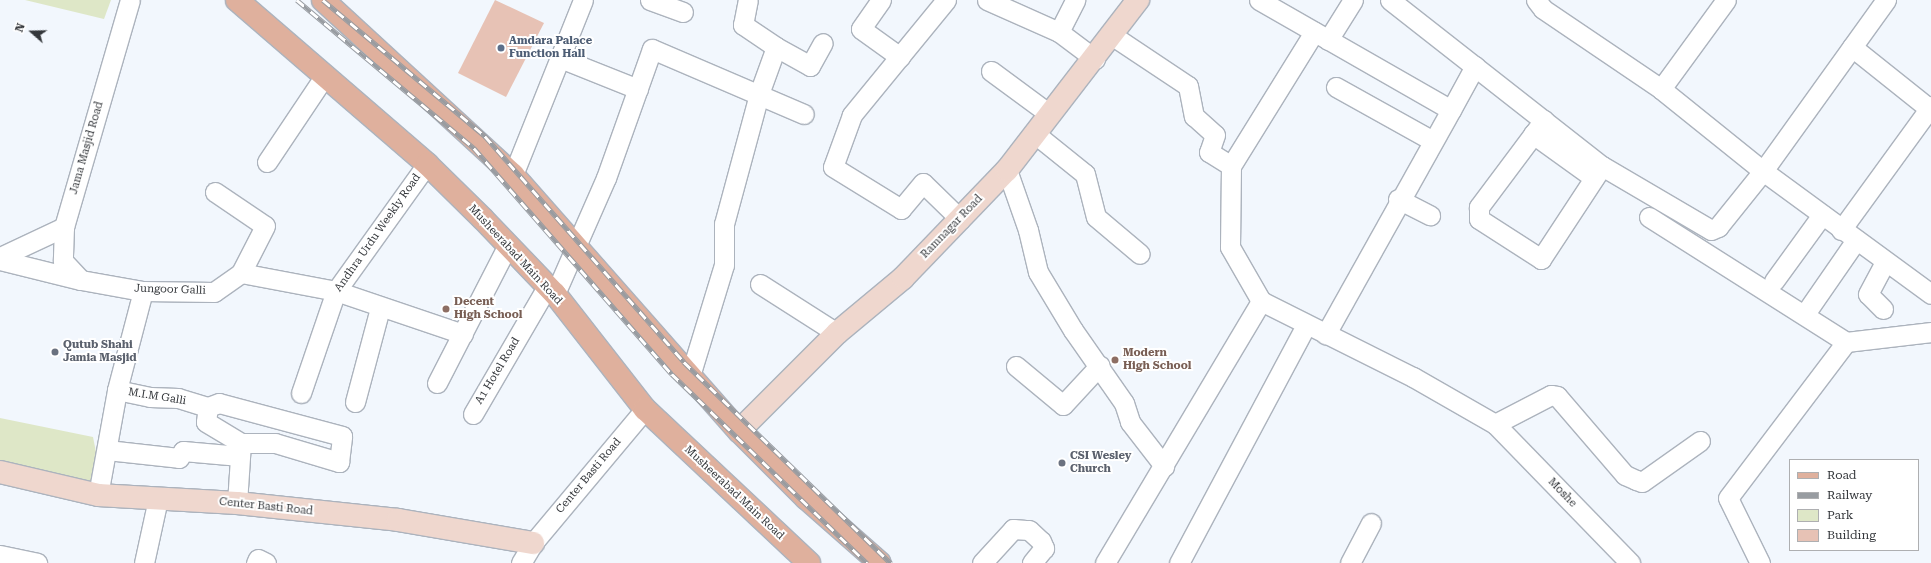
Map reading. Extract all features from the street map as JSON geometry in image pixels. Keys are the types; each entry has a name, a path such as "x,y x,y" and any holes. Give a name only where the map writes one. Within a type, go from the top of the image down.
{"main road":[{"name":"Musheerabad Main Road","path":"237,0 324,77 427,164 551,291 645,409 809,563"},
{"name":"Ramnagar Road","path":"740,431 837,334 903,278 1007,170 1048,113 1095,59 1138,0"},
{"path":"328,2 512,174 548,211 576,250 740,431 806,498 873,561"},
{"name":"Center Basti Road","path":"0,472 98,496 237,503 435,525 533,543"}],"street":[{"name":"Jama Masjid Road","path":"64,228 130,0"},
{"path":"512,174 583,0"},
{"path":"650,0 683,12"},
{"path":"748,0 743,25 810,66 823,43"},
{"path":"881,0 861,29 900,58"},
{"path":"946,0 852,115 833,167 901,209 923,183 960,219"},
{"path":"1059,32 1075,0"},
{"path":"1259,0 1451,110"},
{"path":"1105,563 1261,301 1230,246 1231,166 1321,36 1353,0"},
{"path":"1390,0 1475,66 1539,127 1598,172 1711,230 1718,227 1763,172 1886,0"},
{"path":"1536,0 1544,9 1661,89 1763,172 1931,294"},
{"path":"1661,89 1726,0"},
{"path":"998,2 1059,32 1095,59"},
{"path":"1113,36 1188,86 1194,116 1215,135 1210,152 1231,166"},
{"path":"690,376 724,265 724,224 759,94 776,46"},
{"path":"1809,308 1849,235 1930,109 1852,47"},
{"name":"A1 Hotel Road","path":"473,414 576,250 606,178 652,49 759,94"},
{"path":"560,58 638,89"},
{"path":"1326,334 1398,199 1451,110 1475,66"},
{"path":"991,71 1048,113"},
{"path":"267,162 324,77"},
{"path":"1336,88 1433,141"},
{"path":"759,94 804,114"},
{"path":"1539,127 1479,207 1479,219 1541,259 1598,172"},
{"path":"1034,133 1084,174 1096,217 1140,254"},
{"name":"Andhra Urdu Weekly Road","path":"301,393 336,291 427,164"},
{"path":"1007,170 1028,230 1038,272 1073,330 1100,365 1124,403 1130,422 1164,466"},
{"path":"215,192 265,226 241,273 336,291 380,308 463,334"},
{"path":"1398,199 1430,215"},
{"path":"1774,281 1822,216"},
{"path":"1648,217 1846,342 1931,332"},
{"path":"0,257 64,228 62,261 81,280"},
{"path":"436,382 463,334 507,247"},
{"path":"0,260 81,280"},
{"path":"1883,309 1868,294 1885,262"},
{"name":"Jungoor Galli","path":"81,280 143,291 214,292 241,273"},
{"path":"760,284 837,334"},
{"path":"98,496 117,390 143,291"},
{"name":"Moshe","path":"1261,301 1306,325 1413,377 1495,424 1630,563"},
{"path":"355,402 380,308"},
{"path":"1179,563 1306,325"},
{"path":"1760,563 1728,498 1846,342"},
{"path":"1016,366 1063,405 1100,365"},
{"name":"M.I.M Galli","path":"117,390 150,397 178,398 208,407"},
{"path":"1495,424 1551,395 1557,396 1625,475 1642,482 1700,442"},
{"path":"107,450 179,458 183,451 240,449 275,443 339,462 342,436 219,403 208,407 206,422 240,449"},
{"name":"Center Basti Road","path":"521,563 533,543 645,409"},
{"path":"275,443 281,419"},
{"path":"237,503 240,449"},
{"path":"144,563 158,499"},
{"path":"1350,563 1371,523"},
{"path":"982,563 1013,528 1029,530 1042,541 1044,548 1032,563"},
{"path":"0,555 37,563"},
{"path":"256,563 258,559 266,563"}],"green space":[{"path":"25,0 111,0 104,19"},
{"path":"0,418 93,437 98,462 94,483 0,466"}],"building":[{"name":"Amdara Palace Function Hall","path":"495,0 544,23 506,97 458,73"}],"railway":[{"path":"297,0 474,148 672,374 867,563"},
{"path":"323,0 485,136 684,362 891,563"}],"place":[{"name":"Amdara Palace Function Hall","path":"501,48"},
{"name":"Decent High School","path":"446,309"},
{"name":"Qutub Shahi Jamia Masjid","path":"55,352"},
{"name":"Modern High School","path":"1115,360"},
{"name":"CSI Wesley Church","path":"1062,463"}]}
